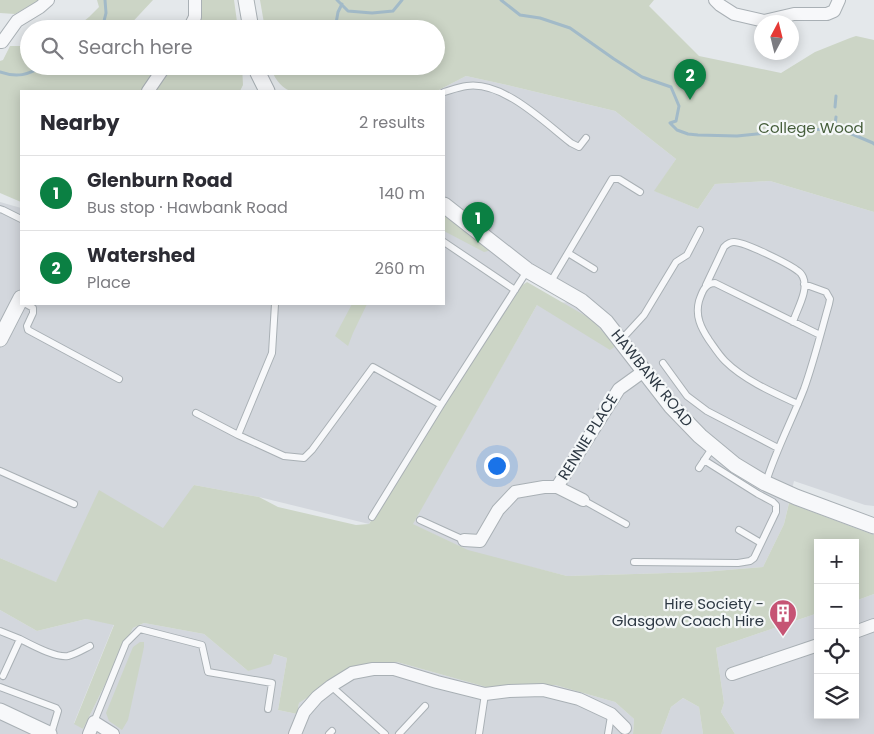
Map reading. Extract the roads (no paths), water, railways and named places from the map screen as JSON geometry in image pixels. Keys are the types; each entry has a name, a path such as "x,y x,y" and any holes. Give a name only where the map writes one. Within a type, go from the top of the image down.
{"street":[{"path":"0,42 2,42 17,21 48,0"},
{"path":"194,0 194,20"},
{"path":"246,0 249,20"},
{"path":"715,0 734,14 764,21 794,14 827,14 834,11 839,0"},
{"path":"149,90 159,75"},
{"path":"255,90 257,75"},
{"path":"260,75 267,90"},
{"name":"HAWBANK ROAD","path":"445,206 527,270 581,301 606,322 671,406 700,436 735,465 765,483 796,497 874,526"},
{"path":"2,332 20,304"},
{"name":"RENNIE PLACE","path":"557,486 619,389 644,371"},
{"name":"RENNIE PLACE","path":"464,540 480,541 498,510 515,492 557,486 583,500"},
{"path":"859,631 874,625"},
{"path":"732,674 814,646"},
{"path":"295,734 304,712 317,697 352,673 372,669 394,669 485,694 543,690 579,699 611,714 625,728"},
{"path":"0,711 50,734"},
{"path":"89,734 94,722 113,734"}],"lane":[{"path":"445,92 467,85 487,87 510,96 571,143 579,147 586,138"},
{"path":"550,283 612,180 620,179 640,192"},
{"path":"0,209 20,218"},
{"path":"621,340 644,315 676,262 687,255 700,230"},
{"path":"792,322 803,294 804,284 800,272 790,265 747,245 734,242 728,243 724,247 701,295 698,304 699,322 720,355 738,372 798,404"},
{"path":"445,243 515,290"},
{"path":"568,253 594,269"},
{"path":"372,517 527,270"},
{"path":"705,287 710,283 716,283 820,335"},
{"path":"765,483 772,461 798,404 830,299 826,292 804,284"},
{"path":"238,435 272,353 276,305"},
{"path":"36,306 27,326 28,330 119,379"},
{"path":"663,363 687,396 706,411 778,448"},
{"path":"196,413 284,456 304,458 312,450 373,367 441,405"},
{"path":"699,468 713,447"},
{"path":"634,562 738,563 750,561 754,558 776,512 776,505 704,460"},
{"path":"0,471 74,504"},
{"name":"RENNIE PLACE","path":"583,500 626,524"},
{"name":"RENNIE PLACE","path":"420,520 464,540"},
{"path":"739,530 761,543"},
{"path":"94,722 126,642 140,629 202,646 208,672 272,683 268,709"},
{"path":"0,631 63,656 70,656 90,646"},
{"path":"20,639 1,675 0,686 56,708 58,711 50,734"},
{"path":"331,686 385,734"},
{"path":"479,734 485,694"},
{"path":"399,734 425,706"},
{"path":"608,734 611,714"}],"waterway":[{"path":"104,20 105,0"},
{"path":"337,0 348,11 372,13 393,11 402,0"},
{"path":"501,0 520,15 540,18 570,28 642,77 671,87 679,106 676,121 670,123 677,130 688,134 737,136 795,130 840,129 874,144"},
{"path":"337,20 342,4"},
{"path":"0,72 20,75"},
{"path":"835,107 836,96"},
{"path":"836,117 835,125 840,129"}],"place":[{"name":"Watershed","path":"690,100"},
{"name":"Glenburn Road","path":"478,243"},
{"name":"Hire Society - Glasgow Coach Hire","path":"783,637"}],"park label":[{"name":"College Wood","path":"811,128"}]}
